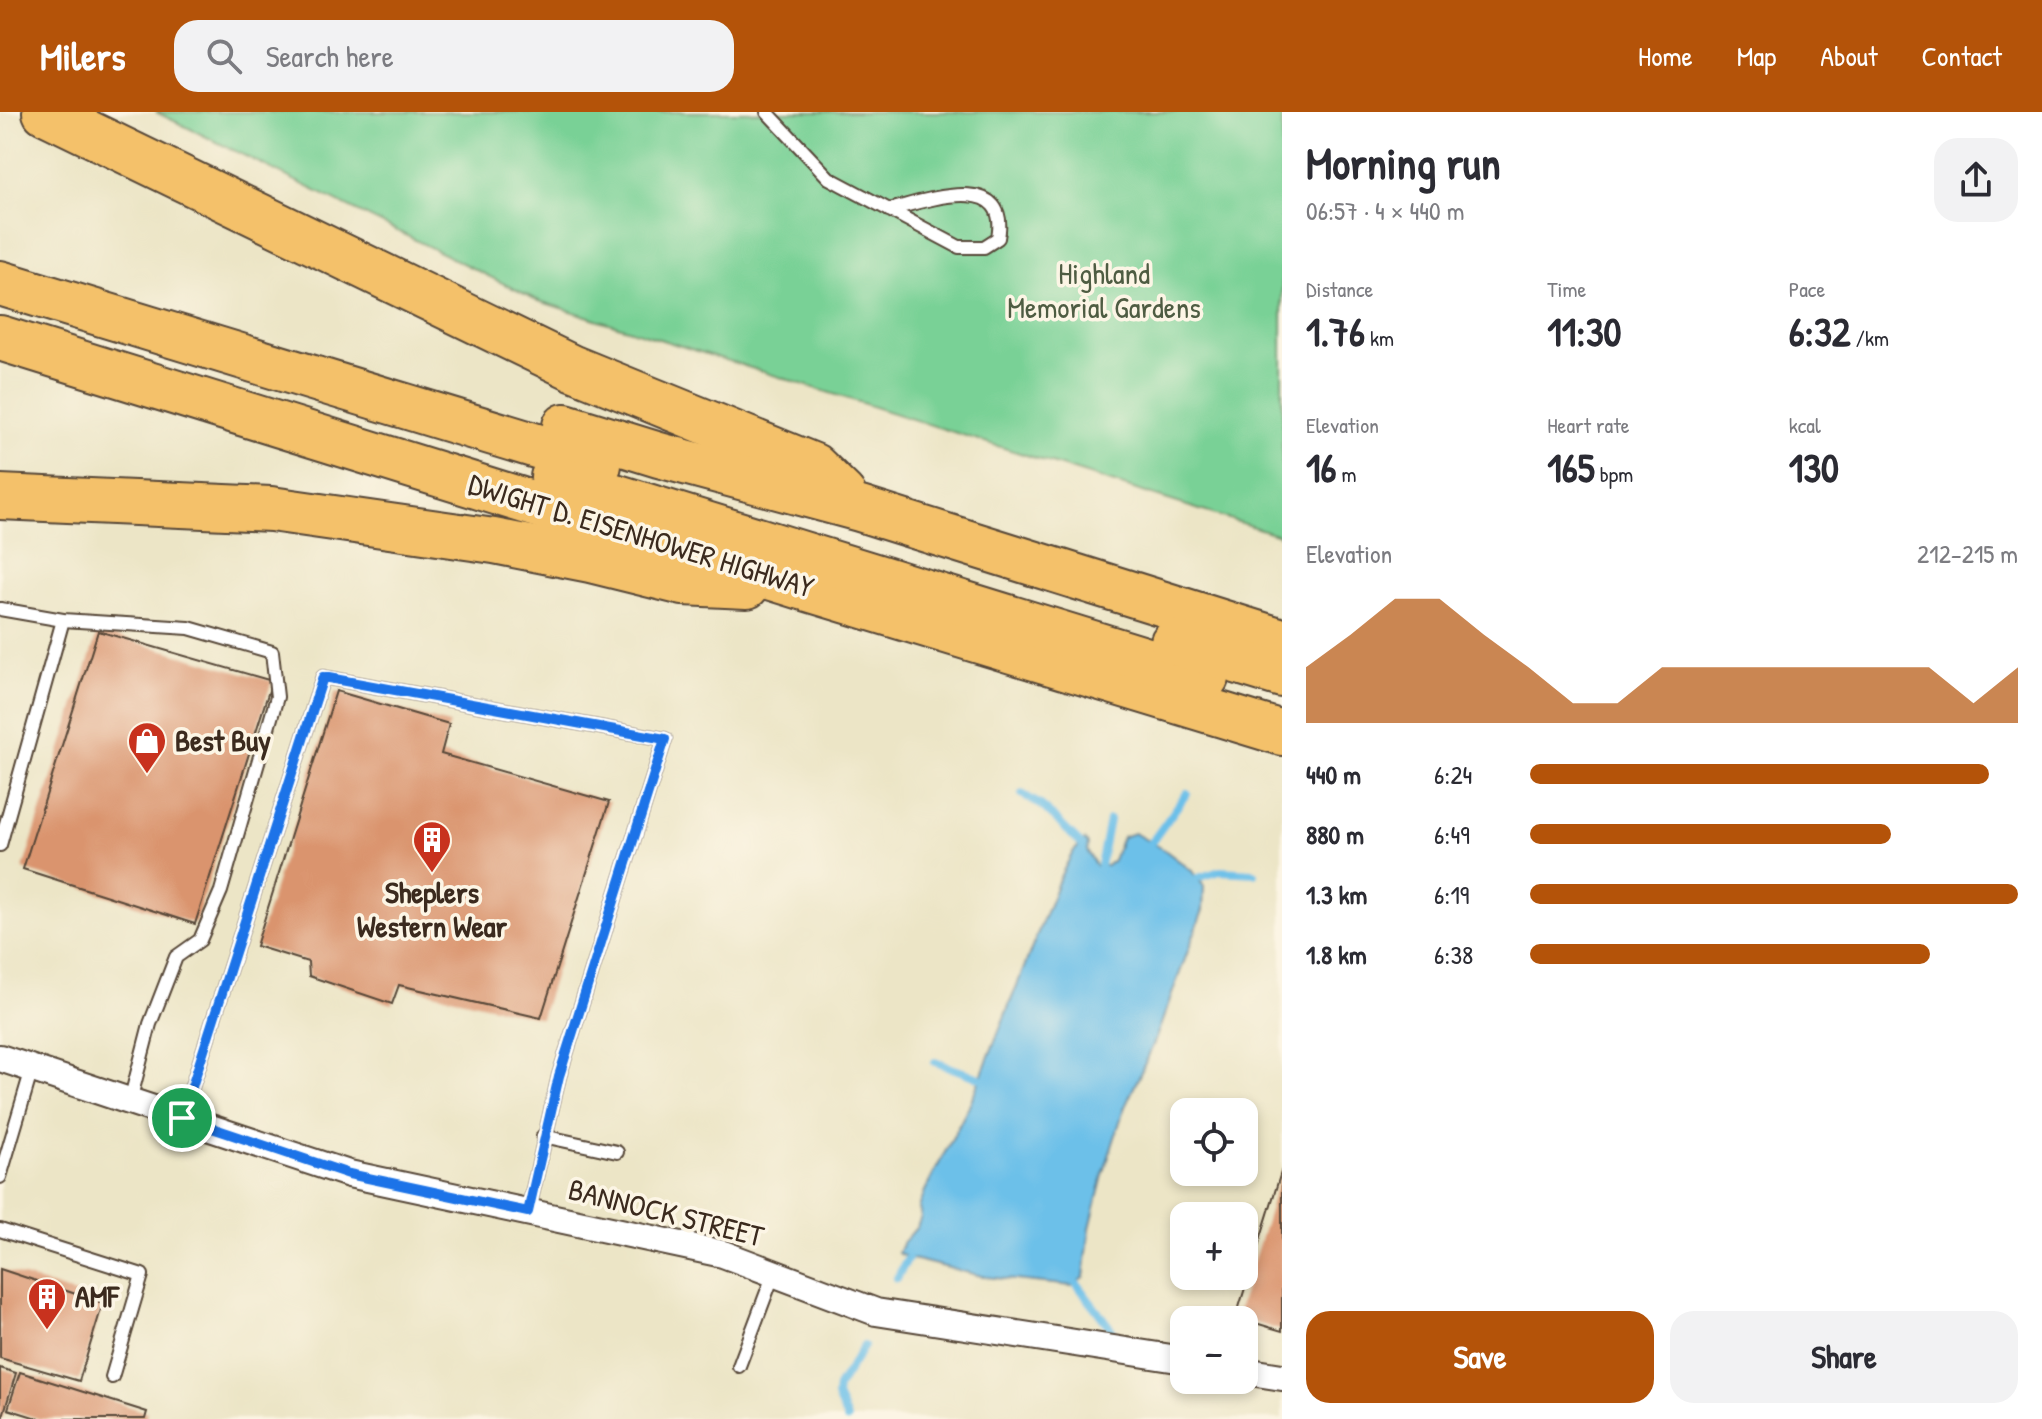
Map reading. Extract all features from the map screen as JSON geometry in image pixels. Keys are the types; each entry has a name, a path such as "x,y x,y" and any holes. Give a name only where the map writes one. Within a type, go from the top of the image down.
{"highway":[{"path":"45,112 573,368 814,466 860,509"},
{"path":"0,253 659,455 860,509 1282,641"},
{"path":"0,283 1282,675"},
{"path":"0,308 1282,701"},
{"name":"DWIGHT D. EISENHOWER HIGHWAY","path":"0,338 1282,733"},
{"path":"0,497 271,509 494,541 683,583 805,588"}],"street":[{"name":"BANNOCK STREET","path":"0,1058 349,1174 723,1254 876,1312 1170,1358"},
{"path":"1258,1373 1282,1377"}],"lane":[{"path":"767,112 829,178 889,210 959,247 984,247 998,238 1001,223 992,206 978,194 952,194 889,210"},
{"path":"0,609 63,620 189,628 272,652 277,697 221,891 200,940 176,957 150,1024 130,1101"},
{"path":"0,845 63,620"},
{"path":"182,1118 323,677 665,739 559,1076 528,1212"},
{"path":"0,1177 32,1069"},
{"path":"543,1136 617,1152"},
{"path":"0,1230 142,1275 112,1377"},
{"path":"739,1366 774,1273"}],"green space":[{"name":"Highland Memorial Gardens","path":"156,112 1282,112 1282,536 539,301"}],"water":[{"path":"1134,833 1191,870 1204,886 1203,910 1154,1043 1124,1109 1090,1228 1084,1277 1072,1286 986,1277 898,1253 917,1227 925,1191 970,1104 1060,877 1073,852 1085,840 1087,851 1096,866 1107,866 1113,860 1122,837"}],"building":[{"name":"Best Buy","path":"98,631 272,681 195,924 23,869"},
{"name":"Sheplers Western Wear","path":"336,691 449,724 441,754 609,802 541,1018 399,985 392,1004 309,976 308,962 256,946"},
{"path":"1282,1169 1282,1331 1258,1324 1258,1306 1239,1306 1244,1290 1258,1290 1258,1246"},
{"name":"AMF","path":"0,1269 103,1303 79,1381 0,1358"},
{"path":"0,1368 16,1373 2,1419 0,1419"},
{"path":"20,1372 147,1412 145,1419 40,1419 8,1409"}],"waterway":[{"path":"1151,843 1187,793"},
{"path":"1022,794 1042,806 1081,844"},
{"path":"1100,866 1109,820"},
{"path":"1198,878 1220,871 1254,873"},
{"path":"935,1062 980,1078"},
{"path":"897,1278 908,1258"},
{"path":"1076,1283 1112,1330"},
{"path":"847,1419 837,1397 838,1387 864,1346"}],"place":[{"name":"Best Buy","path":"147,775"},
{"name":"Sheplers Western Wear","path":"432,874"},
{"name":"AMF","path":"47,1331"}],"route":[{"path":"323,677 665,739 559,1076 528,1212 349,1174 182,1118 323,677"}]}
